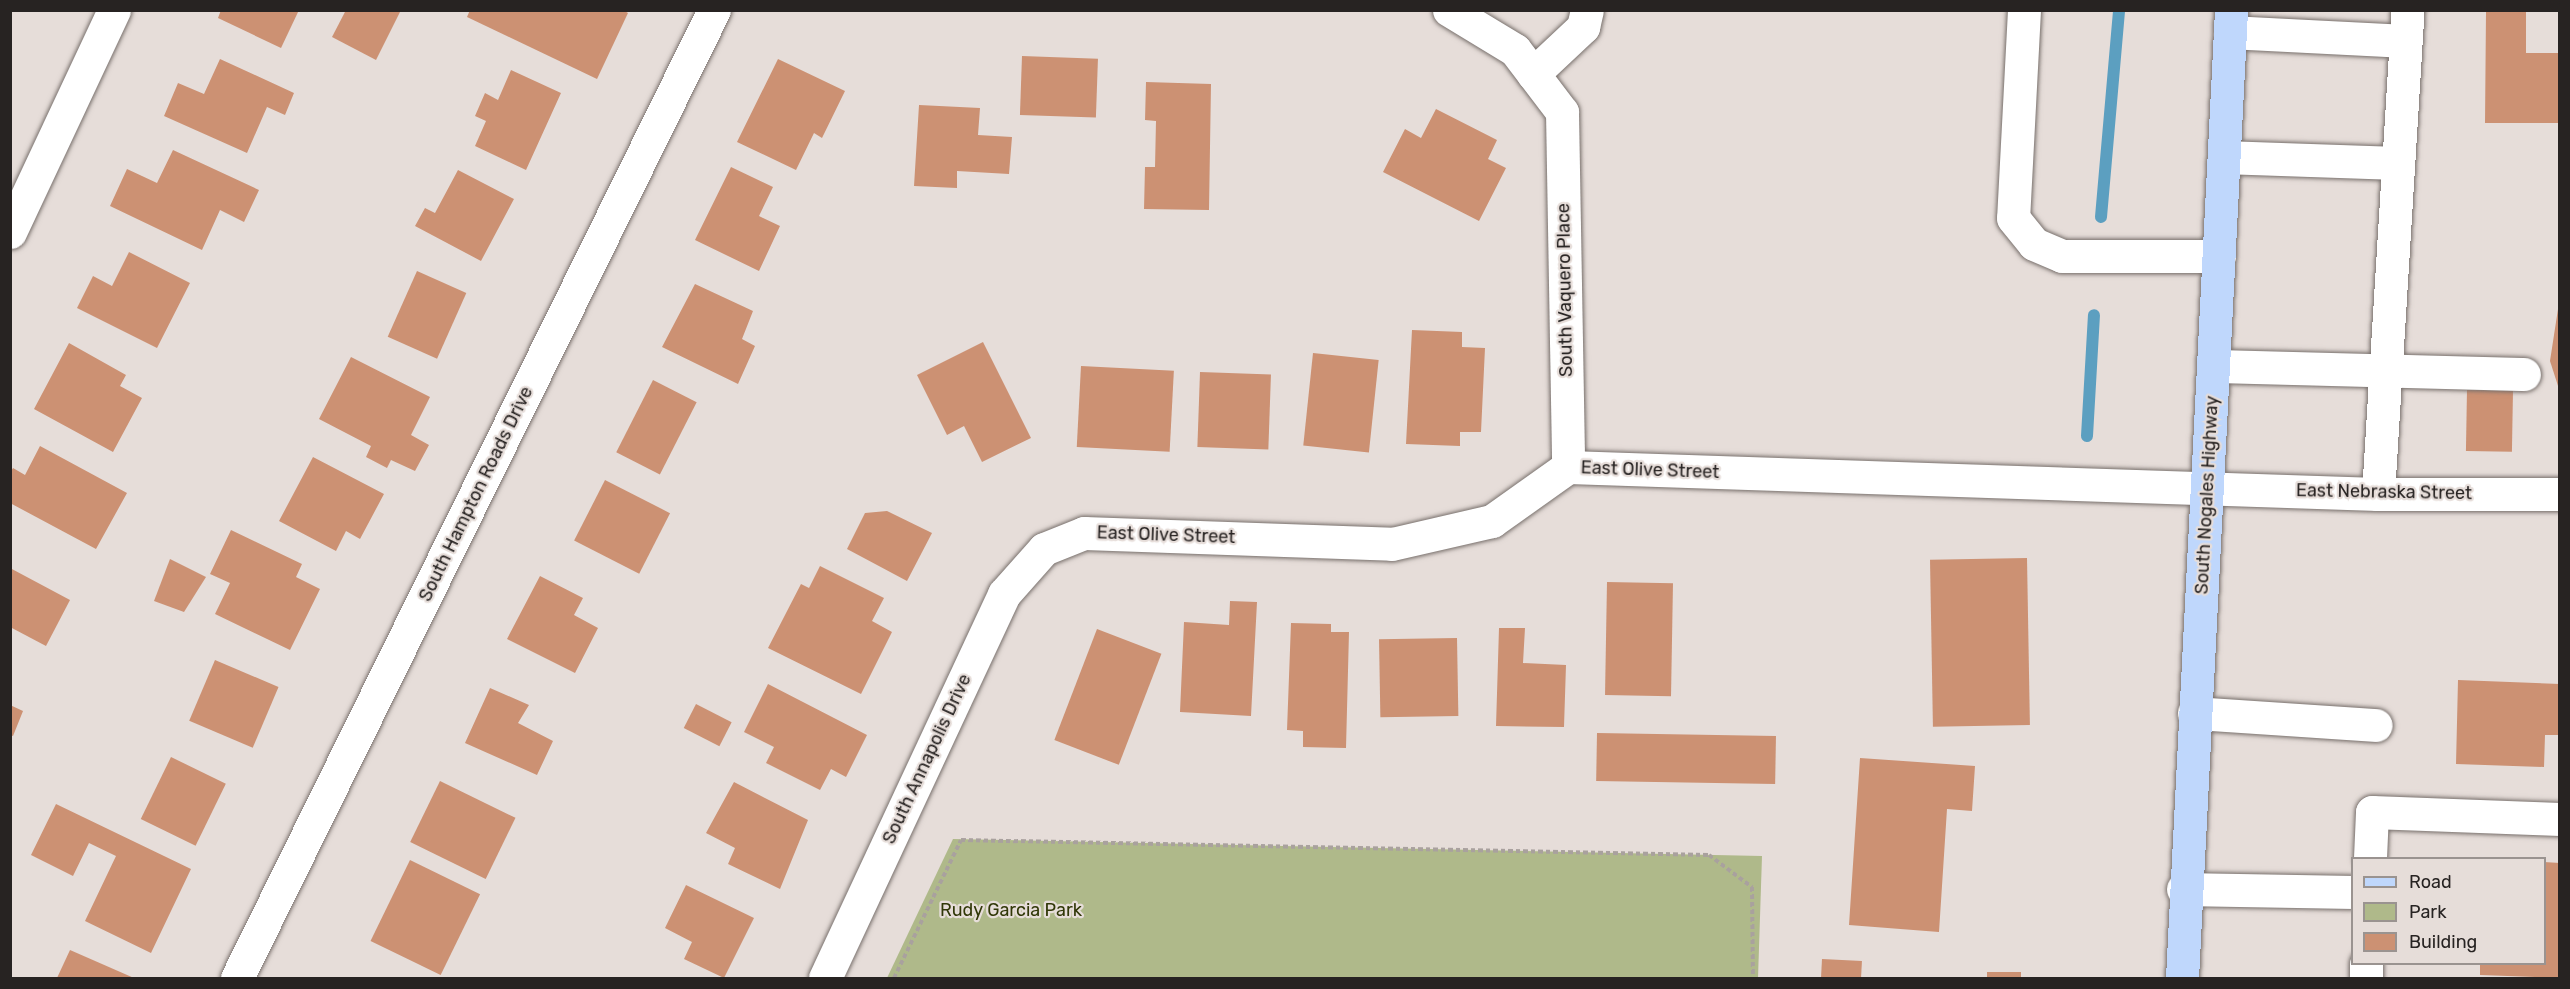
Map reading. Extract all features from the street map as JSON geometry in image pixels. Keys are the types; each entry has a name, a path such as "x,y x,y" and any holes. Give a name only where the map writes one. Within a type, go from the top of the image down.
{"main road":[{"name":"South Nogales Highway","path":"2182,978 2183,889 2208,487 2231,21"}],"street":[{"path":"10,232 114,10"},
{"name":"South Hampton Roads Drive","path":"237,978 714,10"},
{"path":"1449,10 1515,50 1533,74 1583,27 1587,10"},
{"path":"2024,10 2013,218 2034,244 2062,256 2219,256"},
{"path":"2231,21 2407,26 2383,370 2378,494"},
{"name":"South Vaquero Place","path":"1533,74 1562,112 1568,467"},
{"path":"2224,157 2396,163"},
{"path":"2214,366 2524,374"},
{"name":"East Olive Street","path":"1044,549 1083,533 1113,532 1392,544 1492,521 1568,467 2208,487"},
{"name":"East Nebraska Street","path":"2208,487 2378,494 2559,494"},
{"name":"South Annapolis Drive","path":"825,978 1004,594 1044,549"},
{"path":"2194,713 2376,725"},
{"path":"2370,857 2372,812 2559,819"},
{"path":"2183,889 2351,892"}],"path":[{"path":"894,978 961,840 1709,855 1752,887 1753,978"}],"green space":[{"name":"Rudy Garcia Park","path":"953,839 1762,856 1758,978 887,978"}],"building":[{"path":"221,10 299,10 281,48 218,18"},
{"path":"346,10 401,10 376,60 332,37"},
{"path":"470,10 623,10 628,13 597,79 467,17"},
{"path":"2486,12 2526,12 2526,53 2560,53 2560,123 2485,123"},
{"path":"1022,56 1098,59 1096,118 1020,115"},
{"path":"220,59 294,93 285,115 267,107 247,153 164,116 178,83 204,94"},
{"path":"778,59 845,91 822,138 814,133 796,170 737,142"},
{"path":"511,70 561,93 526,170 475,146 486,121 475,116 485,93 498,100"},
{"path":"1146,82 1211,84 1209,210 1144,209 1145,167 1155,167 1156,121 1145,120"},
{"path":"919,105 980,108 978,135 1012,137 1009,174 957,171 957,188 914,186"},
{"path":"1436,109 1497,140 1488,159 1506,168 1479,221 1383,172 1405,129 1421,138"},
{"path":"173,150 259,190 244,222 220,210 202,250 110,206 127,169 157,183"},
{"path":"731,167 773,187 759,216 780,226 759,271 695,240"},
{"path":"458,170 514,199 481,261 415,226 425,208 435,213"},
{"path":"129,252 190,283 157,348 77,308 93,276 112,286"},
{"path":"417,271 466,293 437,359 388,337"},
{"path":"695,284 753,311 742,339 755,346 738,384 662,347"},
{"path":"2560,296 2560,389 2559,389 2550,361"},
{"path":"1412,330 1462,332 1462,347 1485,348 1481,432 1460,432 1460,446 1406,444"},
{"path":"983,342 1031,438 982,462 964,426 947,435 917,375"},
{"path":"69,343 126,375 120,386 142,398 113,452 34,409"},
{"path":"1313,353 1379,360 1369,452 1303,445"},
{"path":"351,357 430,397 411,435 429,445 415,471 391,460 387,468 366,457 371,446 319,419"},
{"path":"1081,366 1174,371 1170,452 1077,447"},
{"path":"1200,372 1271,374 1268,449 1197,447"},
{"path":"653,380 697,402 660,474 616,452"},
{"path":"2467,390 2513,391 2512,452 2466,451"},
{"path":"40,446 127,493 96,549 10,503 10,473 13,468 25,475"},
{"path":"313,457 384,494 360,539 346,531 336,551 279,521"},
{"path":"605,480 670,513 639,574 574,541"},
{"path":"887,511 932,533 907,581 847,549 865,513"},
{"path":"231,530 302,564 296,577 320,589 290,650 215,614 230,583 210,574"},
{"path":"2027,558 2030,725 1933,727 1930,560"},
{"path":"170,559 206,577 184,612 154,601"},
{"path":"820,566 884,598 872,621 892,632 861,694 768,648 801,584 809,588"},
{"path":"10,568 70,600 46,646 10,627"},
{"path":"540,576 583,598 574,615 598,628 575,673 507,639"},
{"path":"1607,582 1673,583 1671,696 1605,695"},
{"path":"1230,601 1257,602 1251,716 1180,712 1184,622 1229,625"},
{"path":"1291,623 1331,624 1331,632 1349,632 1346,748 1303,747 1303,731 1287,730"},
{"path":"1499,628 1525,628 1523,663 1566,665 1564,727 1496,726"},
{"path":"1097,629 1161,654 1119,765 1054,740"},
{"path":"1457,638 1458,716 1380,717 1379,639"},
{"path":"215,660 279,687 253,748 189,721"},
{"path":"2458,680 2560,684 2560,735 2545,735 2544,767 2456,764"},
{"path":"768,684 867,735 846,777 831,769 820,790 766,763 774,747 744,732"},
{"path":"490,688 529,705 518,723 553,741 537,775 465,743"},
{"path":"696,704 732,722 719,746 684,728"},
{"path":"10,705 23,711 13,736 10,735"},
{"path":"1597,733 1776,736 1775,784 1596,781"},
{"path":"171,757 226,784 196,846 141,819"},
{"path":"1860,758 1975,766 1972,811 1947,809 1939,932 1849,925"},
{"path":"440,781 515,818 486,879 410,842"},
{"path":"734,782 808,820 780,889 728,864 735,848 706,833"},
{"path":"56,804 191,869 151,953 85,921 116,856 89,843 73,876 31,855"},
{"path":"410,860 480,894 441,975 371,941"},
{"path":"2546,862 2560,863 2560,978 2480,975 2480,965 2546,965"},
{"path":"686,885 754,918 724,978 684,959 692,942 665,928"},
{"path":"70,950 134,978 57,978"},
{"path":"1822,959 1862,961 1861,978 1821,978"},
{"path":"1987,972 2021,972 2021,978 1987,978"}],"waterway":[{"path":"2101,217 2119,10"},
{"path":"2087,436 2094,315"}]}
